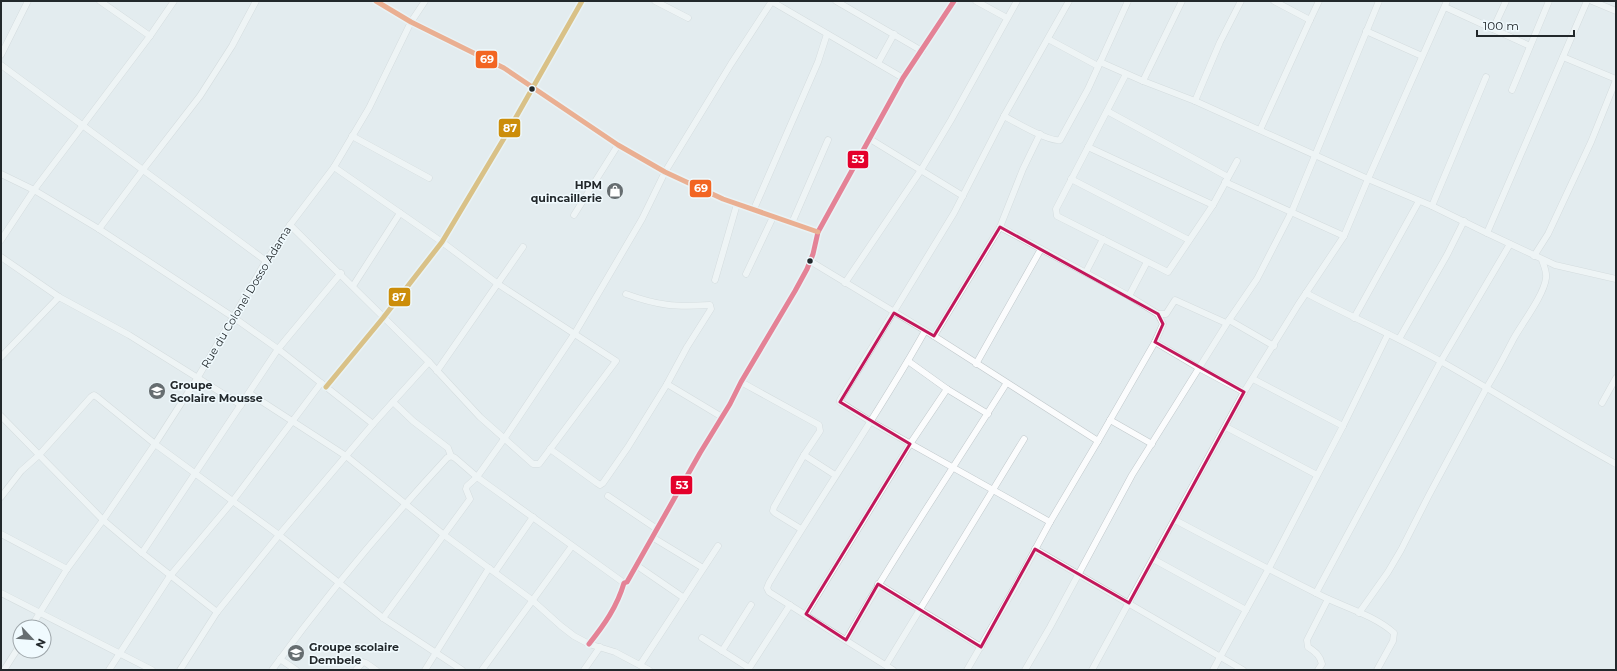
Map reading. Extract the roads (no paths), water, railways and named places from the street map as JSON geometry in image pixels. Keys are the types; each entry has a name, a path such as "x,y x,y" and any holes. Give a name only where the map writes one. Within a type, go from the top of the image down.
{"street":[{"path":"100,1 150,36"},
{"path":"1,240 34,190 150,36 174,1"},
{"path":"99,229 200,96 232,46 256,1"},
{"path":"376,1 411,22 504,68 618,144 665,172 723,199 818,232"},
{"name":"Rue du Colonel Dosso Adama","path":"36,619 67,569 103,520 155,444 198,377 266,261 290,225 334,167 369,108 411,22 424,1"},
{"path":"109,670 170,576 232,502 292,420 383,318 442,242 582,1"},
{"path":"655,1 688,18"},
{"path":"383,618 470,499 466,489 477,477 504,439 575,333 642,219 665,172 731,64 772,1 903,78"},
{"path":"836,1 849,4 922,51"},
{"path":"589,644 605,625 612,613 624,583 627,582 741,382 795,291 810,262 818,232 903,78 954,1"},
{"path":"976,1 1007,18"},
{"path":"845,283 921,170 951,120 1017,1"},
{"path":"1050,522 870,421 840,402 840,400 954,213 1004,116 1069,1"},
{"path":"1004,116 1040,134 1060,140 1088,89 1128,1"},
{"path":"1143,81 1182,1"},
{"path":"1195,101 1220,42 1241,1"},
{"path":"1274,1 1310,20"},
{"path":"1260,130 1319,1"},
{"path":"1025,670 1050,627 1077,574 1132,475 1228,321 1257,279 1292,211 1379,1"},
{"path":"1493,29 1506,1"},
{"path":"1512,90 1549,1"},
{"path":"1487,233 1587,1"},
{"path":"1592,1 1616,11"},
{"path":"1,55 26,2"},
{"path":"1092,670 1244,392 1344,236 1446,4 1493,29 1530,46"},
{"path":"1366,30 1422,56"},
{"path":"754,209 818,62 827,34"},
{"path":"878,64 894,34"},
{"path":"1048,39 1099,64 1195,101 1368,179 1432,206 1542,260 1555,265 1616,279"},
{"path":"1534,256 1546,238 1591,142 1616,80 1563,57"},
{"path":"1,65 83,125 142,171 266,261"},
{"path":"1126,74 1056,209 1057,216 1168,272 1213,205 1237,161"},
{"path":"1432,206 1486,77"},
{"path":"1106,111 1227,180 1344,236"},
{"path":"934,336 1000,227 1023,169 1040,134"},
{"path":"352,136 429,178"},
{"path":"870,139 963,196"},
{"path":"792,223 828,140"},
{"path":"574,215 618,144"},
{"path":"1088,147 1213,205"},
{"path":"290,225 429,362 480,417 536,465 550,449 616,361 498,284 442,242 334,167"},
{"path":"1,174 34,190 99,229 233,317 278,349 373,424"},
{"path":"1071,179 1189,240"},
{"path":"1354,318 1419,201"},
{"path":"715,280 737,204"},
{"path":"353,286 400,213"},
{"path":"746,274 773,217"},
{"path":"1399,339 1447,255 1464,221"},
{"path":"967,670 981,648 1050,522 1155,342 1163,324 1158,314 1129,296 1000,227"},
{"path":"1086,272 1103,239"},
{"path":"1316,593 1441,361 1510,244"},
{"path":"437,371 523,248"},
{"path":"976,364 1041,249"},
{"path":"1,257 59,297 129,335 241,405"},
{"path":"1359,613 1388,572 1401,550 1487,387 1496,374 1514,338 1544,286 1546,269 1542,260"},
{"path":"810,262 934,336 1006,384 1098,441"},
{"path":"1129,296 1147,262"},
{"path":"142,553 278,349 340,273"},
{"path":"550,449 597,483 603,483 628,447 667,384 711,306 661,305 626,294"},
{"path":"1306,294 1441,361 1616,464"},
{"path":"1,357 59,297"},
{"path":"1158,314 1166,314 1175,300 1228,321 1274,346"},
{"path":"893,670 769,592 767,588 769,582 801,529 908,361 925,331"},
{"path":"1213,670 1268,570 1343,426 1388,334"},
{"path":"1155,342 1244,392"},
{"path":"908,361 947,390 988,414"},
{"path":"180,670 217,612 279,535 373,424 429,362"},
{"path":"1602,403 1616,378"},
{"path":"1253,379 1343,426"},
{"path":"741,382 819,425 820,430 804,454 773,511 775,514 801,529"},
{"path":"667,384 722,417"},
{"path":"846,640 878,584 954,468 1006,384"},
{"path":"806,614 910,444 947,390"},
{"path":"249,393 346,456 444,535 532,600 561,626 589,644 615,652 649,670"},
{"path":"1,497 21,471 40,455 94,395 155,444 232,502 279,535 383,618 462,670"},
{"path":"393,402 448,448 451,456 477,477 624,583"},
{"path":"2,417 103,520 170,576 217,612"},
{"path":"1110,420 1152,444"},
{"path":"1226,427 1317,475"},
{"path":"886,665 1024,439"},
{"path":"804,454 835,475"},
{"path":"272,670 340,583 406,504 447,458 451,456"},
{"path":"608,496 657,529"},
{"path":"495,572 533,517"},
{"path":"1175,520 1268,570 1359,613 1394,633 1393,641 1377,670"},
{"path":"1,534 67,569"},
{"path":"652,537 703,568"},
{"path":"482,670 572,546"},
{"path":"640,665 718,546"},
{"path":"1035,549 1243,670"},
{"path":"1154,559 1246,610"},
{"path":"636,565 684,598"},
{"path":"425,670 489,568"},
{"path":"878,584 981,648"},
{"path":"1,593 120,652 152,670"},
{"path":"1318,670 1322,664 1321,659 1308,647 1307,640 1328,599"},
{"path":"722,651 752,605"},
{"path":"702,638 748,669 790,605"},
{"path":"584,670 600,647"},
{"path":"1,662 6,668 12,658"},
{"path":"280,659 296,670"},
{"path":"356,670 363,662 376,670"}],"place":[{"name":"HPM quincaillerie","path":"615,191"},
{"name":"Groupe Scolaire Mousse","path":"157,391"},
{"name":"Groupe scolaire Dembele","path":"296,653"}]}
